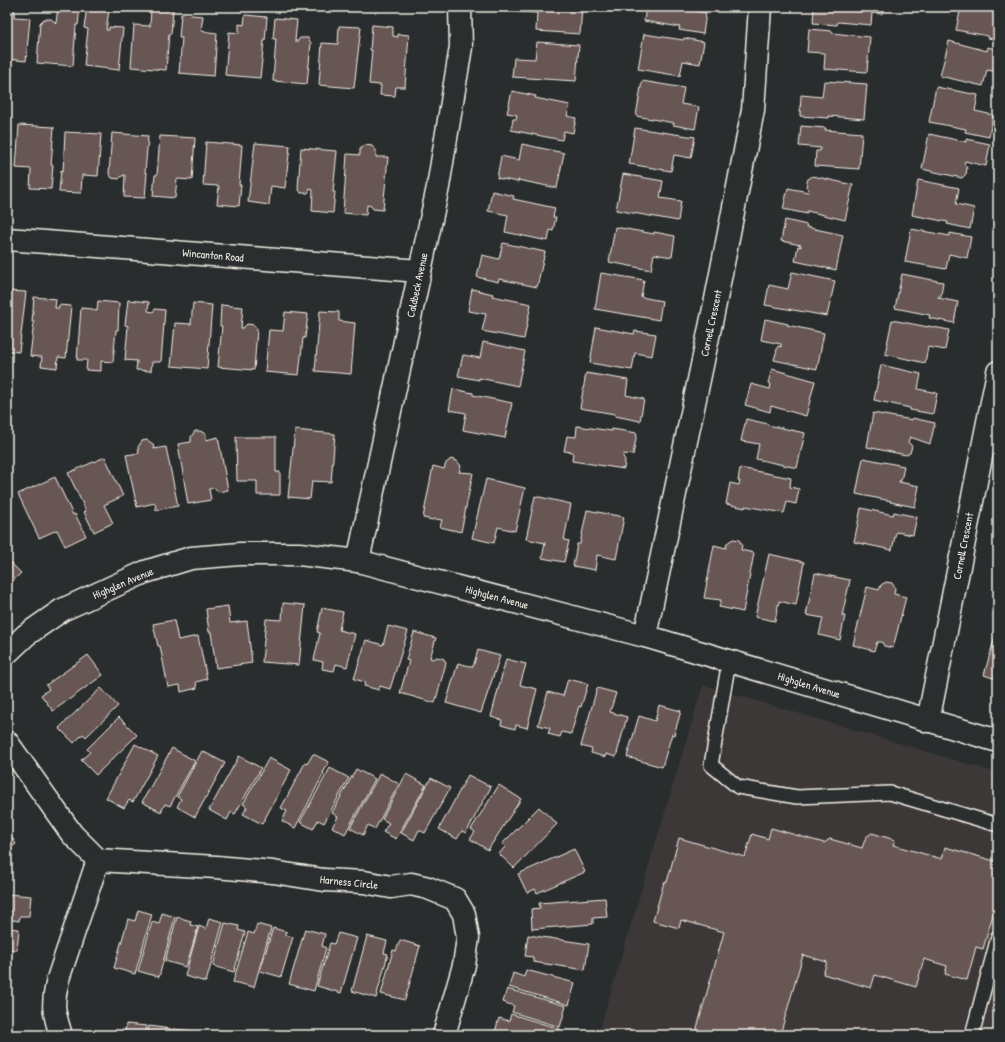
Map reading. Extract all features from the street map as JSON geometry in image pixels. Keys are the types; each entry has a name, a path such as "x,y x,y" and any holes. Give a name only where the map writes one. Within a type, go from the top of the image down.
{"street":[{"name":"Caldbeck Avenue","path":"358,561 438,187 461,47 460,7"},
{"name":"Cornell Crescent","path":"645,636 716,299 753,110 760,7"},
{"name":"Wincanton Road","path":"7,239 420,271"},
{"name":"Cornell Crescent","path":"928,720 998,372"},
{"name":"Highglen Avenue","path":"7,653 26,635 62,610 145,572 191,558 240,554 299,554 358,561 645,636 998,741"},
{"path":"7,742 72,834 98,860 58,979 53,999 54,1014 61,1035"},
{"name":"Harness Circle","path":"98,860 216,866 273,872 324,880 364,882 391,887 411,884 428,888 455,899 464,914 468,938 464,965 444,1035"}],"lane":[{"path":"729,661 711,765 738,787 797,797 890,793 998,825"},
{"path":"972,1035 998,937"}],"shaded area":[{"path":"703,685 998,773 998,1035 598,1035"}],"building":[{"path":"7,7 15,7 14,17 30,18 26,61 7,59"},
{"path":"58,7 80,7 78,25 76,25 73,66 37,63 40,23 44,19 51,19 56,23"},
{"path":"87,7 109,10 106,30 109,30 109,27 123,28 119,70 84,66 88,29 84,28"},
{"path":"517,7 582,7 580,34 536,31 537,13 517,12"},
{"path":"646,7 689,7 689,10 706,13 703,34 679,30 680,27 644,21"},
{"path":"814,7 883,7 882,14 872,13 871,25 838,22 837,25 813,23"},
{"path":"961,7 998,7 998,40 988,38 988,36 956,30"},
{"path":"151,8 173,10 166,70 131,67 134,25 150,26"},
{"path":"181,14 203,16 201,31 217,33 214,76 179,73 182,38 179,38"},
{"path":"245,15 267,17 260,78 225,75 229,32 239,33 239,24 244,25"},
{"path":"275,18 297,20 295,41 298,41 300,38 308,38 311,43 307,84 273,81 276,39 273,39"},
{"path":"372,25 393,27 393,36 398,37 398,34 409,35 405,87 396,87 395,96 380,95 381,85 369,84 372,50 370,50"},
{"path":"339,26 361,27 354,88 319,85 322,43 338,44"},
{"path":"809,29 870,37 867,72 824,69 825,53 807,52"},
{"path":"644,34 683,40 684,38 704,42 700,64 683,61 680,76 638,69"},
{"path":"949,41 987,51 988,47 998,50 998,72 987,70 983,86 940,76"},
{"path":"537,42 579,45 576,81 512,77 514,58 535,59"},
{"path":"642,81 684,88 681,104 699,107 695,129 673,125 674,123 636,116"},
{"path":"824,81 867,84 864,119 829,116 829,118 800,116 801,95 822,97"},
{"path":"936,87 978,95 975,111 993,115 989,137 965,132 966,129 929,122"},
{"path":"512,91 536,96 535,98 570,105 567,116 576,118 573,133 564,131 562,140 511,130 513,119 516,119 517,115 507,113"},
{"path":"19,125 54,127 51,189 30,188 31,169 16,168"},
{"path":"801,126 826,128 825,130 862,133 859,169 815,166 816,151 820,151 821,148 799,146"},
{"path":"635,128 695,137 691,158 674,155 671,171 629,164"},
{"path":"65,132 101,134 98,176 82,175 81,193 59,192 61,170 63,171"},
{"path":"112,133 148,136 145,173 147,173 145,198 124,197 125,175 119,179 112,178 109,174"},
{"path":"929,134 966,142 966,139 990,144 986,166 965,161 964,164 967,168 966,174 962,178 922,169"},
{"path":"160,136 195,138 192,180 177,179 175,198 153,196 155,175 157,175"},
{"path":"206,142 242,145 239,206 217,204 219,186 203,185"},
{"path":"255,143 290,146 285,188 271,186 269,205 248,202"},
{"path":"522,144 564,153 557,188 518,180 518,182 497,178 501,156 519,160"},
{"path":"365,145 372,146 376,150 376,157 388,157 383,210 373,209 371,206 367,205 366,215 343,213 347,154 360,155 360,149"},
{"path":"301,148 337,151 333,192 335,192 333,213 312,211 313,190 310,189 308,193 301,193 298,188"},
{"path":"623,174 663,181 660,198 681,201 678,221 616,210"},
{"path":"813,176 853,185 845,220 807,211 807,214 783,209 788,188 808,192 809,190 806,186 808,179"},
{"path":"918,180 959,188 956,204 974,208 970,229 947,224 948,222 912,215"},
{"path":"492,191 514,196 513,199 555,208 553,217 556,217 553,231 550,230 548,241 505,232 508,215 488,211"},
{"path":"785,220 807,225 806,227 843,235 836,270 795,261 798,246 801,247 801,245 781,241"},
{"path":"615,227 675,236 672,257 654,254 651,270 609,262"},
{"path":"911,229 950,236 950,233 971,237 967,258 949,254 946,269 905,262"},
{"path":"503,243 545,252 537,287 499,279 498,282 477,277 482,255 499,259"},
{"path":"792,272 835,281 827,316 765,305 769,285 788,289"},
{"path":"601,273 644,280 641,297 662,301 659,320 595,309"},
{"path":"902,274 943,282 941,296 938,298 958,302 954,323 929,318 930,315 895,308"},
{"path":"472,289 493,294 492,296 531,304 524,339 482,331 486,314 468,311"},
{"path":"7,291 26,292 19,352 8,351 7,359"},
{"path":"34,297 56,299 55,308 59,308 59,305 71,306 66,358 58,357 57,368 41,366 42,357 30,356 34,322 32,322"},
{"path":"128,300 149,302 148,311 153,312 155,309 165,310 161,362 152,362 151,371 136,370 137,361 125,360 128,326 125,325"},
{"path":"98,301 119,303 118,330 116,330 113,362 101,361 101,371 86,370 87,360 77,360 81,308 93,309 97,311"},
{"path":"193,303 212,305 207,369 171,366 175,323 191,324"},
{"path":"221,305 243,307 241,328 247,324 254,325 257,329 254,370 218,367 222,326 220,326"},
{"path":"320,311 339,312 339,321 355,323 351,374 315,371"},
{"path":"285,312 308,314 305,338 303,338 299,375 265,372 269,330 283,331"},
{"path":"765,319 824,333 817,369 774,360 778,346 781,347 781,344 761,340"},
{"path":"892,320 949,330 945,350 928,347 925,363 885,354"},
{"path":"596,327 634,334 635,331 656,334 652,356 635,353 632,370 590,363"},
{"path":"483,342 525,351 518,386 479,378 479,380 458,376 463,355 480,358"},
{"path":"881,365 921,374 918,389 937,393 933,414 910,410 910,408 874,400"},
{"path":"772,369 815,381 806,416 771,406 770,412 745,405 751,384 770,389 771,384 768,383"},
{"path":"586,373 628,380 626,395 644,399 640,421 615,416 615,414 580,408"},
{"path":"453,389 473,393 473,395 512,403 505,438 463,430 466,413 449,410"},
{"path":"873,413 912,420 912,418 935,423 930,444 910,437 908,442 912,446 910,453 906,455 867,447"},
{"path":"746,419 805,433 797,468 756,459 759,444 741,441"},
{"path":"577,426 637,433 633,455 624,454 624,469 572,461 573,452 564,451 567,436 576,437"},
{"path":"295,430 335,434 331,482 312,481 310,499 288,497"},
{"path":"195,431 200,431 206,434 206,440 218,437 228,490 218,492 215,488 209,489 211,500 188,504 178,444 191,442 191,437"},
{"path":"236,437 276,437 276,472 280,472 280,495 257,495 257,481 237,481"},
{"path":"147,440 153,444 154,449 166,447 178,506 156,510 155,503 137,507 126,455 139,453 138,447 142,441"},
{"path":"105,457 123,496 104,505 113,523 94,532 68,473"},
{"path":"863,458 904,466 901,481 899,482 919,486 915,507 856,494"},
{"path":"451,459 457,461 461,466 459,472 473,473 461,532 440,527 442,520 423,518 433,466 444,469 446,463"},
{"path":"740,468 791,478 790,487 799,489 796,504 787,502 784,513 726,504 730,483 739,485 740,481 738,481"},
{"path":"55,477 73,515 75,514 86,536 65,546 57,530 39,538 18,494"},
{"path":"486,479 525,488 515,531 498,527 494,543 472,538"},
{"path":"535,496 571,504 564,540 569,541 564,562 542,558 545,543 526,539"},
{"path":"861,508 893,515 894,512 917,517 913,535 896,532 892,550 854,542"},
{"path":"587,510 624,517 616,559 597,555 595,570 573,566 577,544 580,544"},
{"path":"733,539 739,540 742,545 741,550 754,553 743,612 719,607 721,600 704,598 714,545 726,548 727,543"},
{"path":"769,554 804,562 796,605 779,601 775,621 755,617"},
{"path":"7,559 21,573 7,586"},
{"path":"815,573 850,580 842,616 845,616 840,640 819,635 823,618 806,615"},
{"path":"886,582 892,583 895,588 894,594 906,597 893,648 884,646 882,642 877,642 874,651 853,645 867,587 879,590 881,585"},
{"path":"283,603 305,605 299,665 262,662 266,619 282,620"},
{"path":"228,606 230,623 247,621 252,663 216,668 206,609"},
{"path":"322,608 343,612 339,630 355,634 347,667 336,664 334,671 322,669 323,662 314,660 320,633 317,632"},
{"path":"174,620 178,640 198,636 207,679 196,682 197,688 181,692 180,685 168,687 160,646 158,646 153,624"},
{"path":"388,626 408,631 390,689 380,686 379,690 364,686 365,682 354,679 366,640 383,645"},
{"path":"998,626 998,676 993,678 984,675"},
{"path":"414,632 436,638 430,658 433,659 437,657 444,659 446,663 435,703 400,693 409,661 406,660"},
{"path":"478,650 500,656 481,713 446,703 458,663 473,667"},
{"path":"88,655 103,675 53,711 41,695 49,689 46,685"},
{"path":"506,659 526,664 520,685 537,689 527,728 516,725 515,729 501,725 502,720 491,717"},
{"path":"568,679 588,684 581,707 579,706 571,734 562,732 560,737 548,734 550,728 538,725 548,692 563,696"},
{"path":"101,688 118,706 86,737 83,734 74,743 59,728"},
{"path":"597,688 616,693 610,712 627,717 616,757 606,754 605,757 591,753 592,749 581,746"},
{"path":"659,705 681,711 662,767 627,757 639,716 655,721"},
{"path":"119,717 137,735 96,775 81,760 90,752 87,749"},
{"path":"135,744 158,756 133,802 129,800 124,808 106,798"},
{"path":"172,748 195,761 170,806 165,804 161,812 142,802"},
{"path":"202,751 225,763 195,817 177,807 181,799 177,797"},
{"path":"313,754 329,762 295,828 282,821 287,811 281,808 305,763 307,764"},
{"path":"239,756 261,768 235,814 231,812 227,820 209,810"},
{"path":"269,758 291,770 262,824 243,814 247,807 243,804"},
{"path":"330,768 349,778 324,823 318,820 313,829 300,822"},
{"path":"356,769 375,779 345,834 332,827 338,817 332,813"},
{"path":"380,773 399,784 375,829 368,825 363,835 350,828"},
{"path":"406,774 426,785 396,839 383,832 389,823 382,819"},
{"path":"468,775 491,787 466,833 462,831 457,839 439,829"},
{"path":"431,778 450,788 425,833 419,830 414,840 401,833"},
{"path":"499,785 521,799 488,850 470,839 475,832 471,829"},
{"path":"539,807 557,824 514,868 499,854 505,847 502,844"},
{"path":"771,828 824,843 830,839 862,848 866,837 872,833 895,840 893,845 942,859 945,847 998,862 998,897 983,949 976,947 967,980 945,974 947,966 924,959 916,987 875,975 871,988 823,974 827,962 803,955 780,1035 695,1035 724,932 681,920 679,928 653,921 664,882 667,882 679,838 745,857 752,834 768,839"},
{"path":"7,830 16,844 7,850"},
{"path":"574,849 585,872 537,893 535,889 527,893 518,874"},
{"path":"7,894 31,896 29,916 20,916 19,921 7,919"},
{"path":"605,898 607,917 593,918 593,924 532,929 531,909 540,908 539,903"},
{"path":"138,910 152,914 135,974 114,968 128,919 135,921"},
{"path":"162,913 175,917 159,977 138,971 152,922 159,924"},
{"path":"177,917 191,921 190,925 198,927 186,967 165,961"},
{"path":"209,918 223,922 206,982 185,976 199,926 206,929"},
{"path":"225,923 239,926 238,930 245,932 234,972 213,966"},
{"path":"257,924 271,928 254,987 233,982 248,932 254,934"},
{"path":"7,928 19,929 17,950 7,949"},
{"path":"273,928 287,932 285,935 293,937 281,977 260,971"},
{"path":"305,929 325,934 322,946 326,948 314,991 289,984"},
{"path":"338,933 357,938 341,993 317,986 330,943 334,944"},
{"path":"528,935 589,944 585,970 533,962 533,957 525,956"},
{"path":"367,936 387,941 384,953 388,954 376,998 352,991"},
{"path":"400,940 420,946 405,1000 381,994 393,950 396,951"},
{"path":"526,970 575,983 569,1005 509,987 513,973 524,977"},
{"path":"507,989 566,1006 560,1027 512,1012 514,1006 503,1002"},
{"path":"511,1014 560,1029 559,1035 504,1035 495,1032 499,1018 509,1021"},
{"path":"126,1024 147,1026 146,1035 125,1035"},
{"path":"149,1026 171,1029 170,1035 148,1035"},
{"path":"173,1029 194,1031 194,1035 172,1035"}]}
